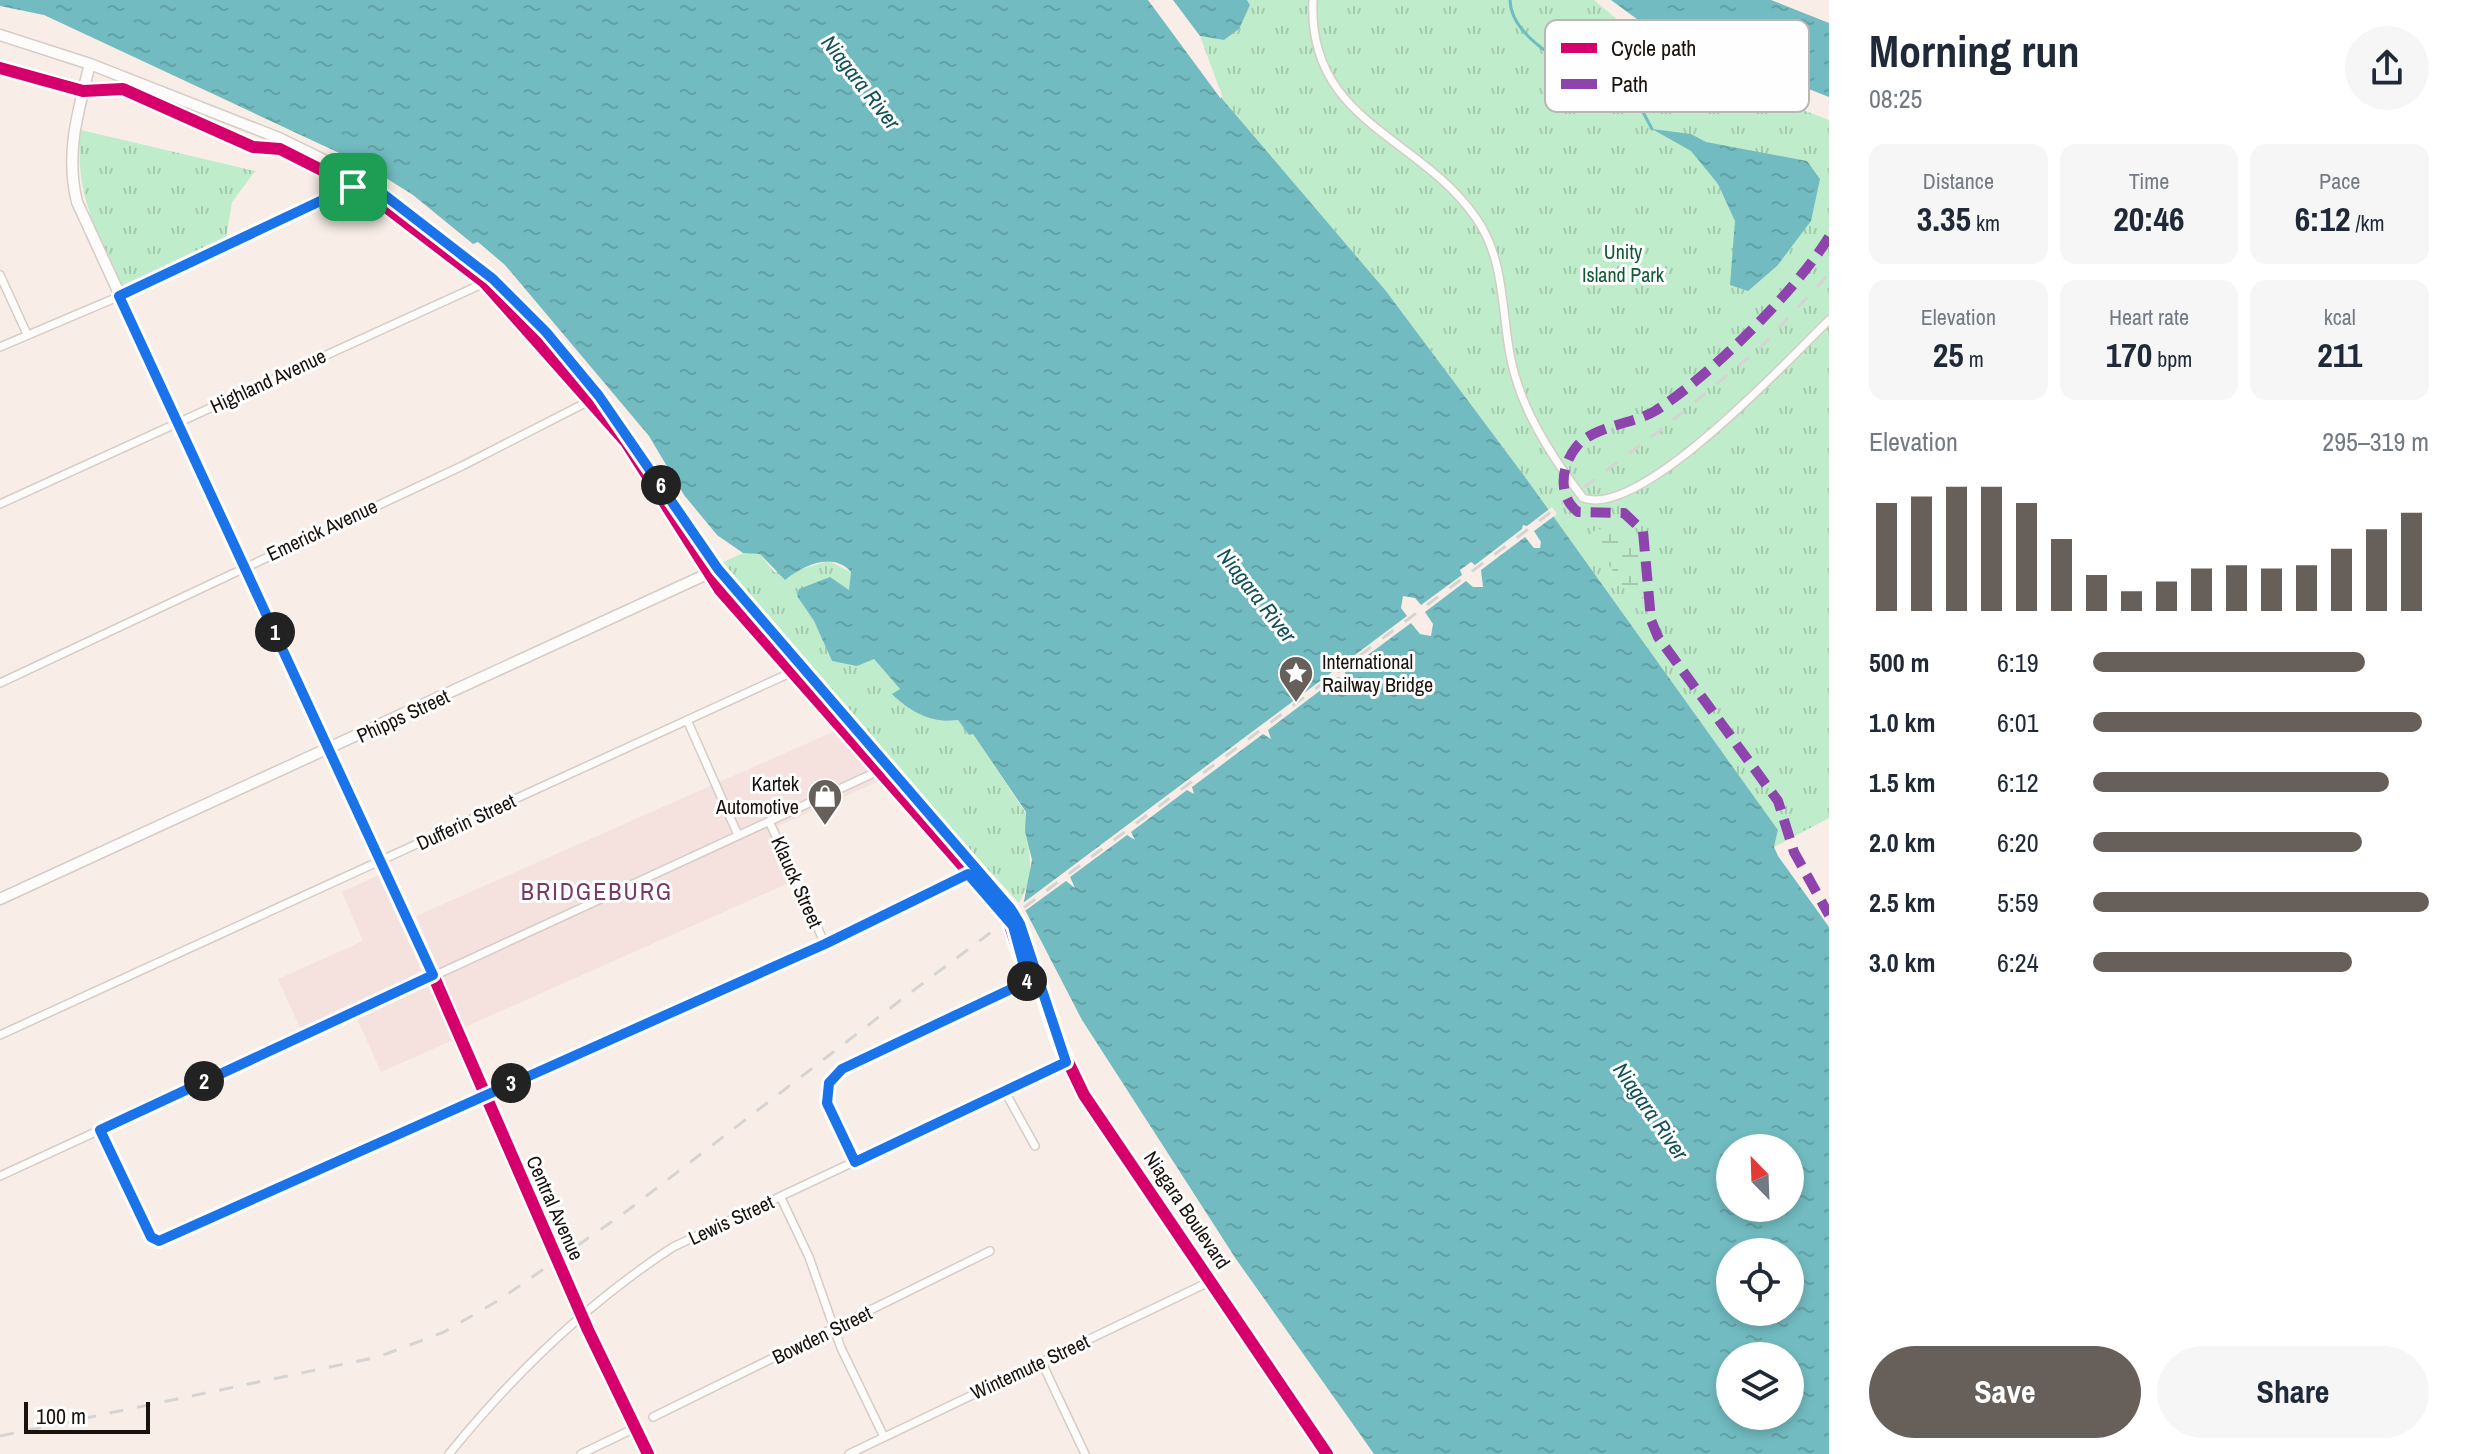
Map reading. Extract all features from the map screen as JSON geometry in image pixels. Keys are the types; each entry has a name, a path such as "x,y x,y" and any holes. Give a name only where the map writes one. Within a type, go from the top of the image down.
{"main road":[{"name":"Niagara Boulevard","path":"0,35 90,64 279,138 365,180 493,279 546,332 599,396 718,569 1020,924 1066,1062 1084,1095 1327,1454"},
{"name":"Central Avenue","path":"90,64 70,150 71,177 77,202 433,975 588,1330 648,1454"},
{"name":"Phipps Street","path":"0,899 718,569"}],"street":[{"path":"1313,0 1318,51 1342,98 1359,116 1445,183 1470,210 1485,233 1504,300 1517,383 1548,446 1583,498 1608,500 1680,460 1829,320"},
{"path":"0,68 83,91"},
{"path":"0,347 119,296 365,180"},
{"path":"0,275 27,334"},
{"name":"Highland Avenue","path":"0,504 493,279"},
{"name":"Emerick Avenue","path":"0,683 462,466 599,396"},
{"name":"Dufferin Street","path":"0,1035 801,668"},
{"name":"Klauck Street","path":"687,720 738,835"},
{"path":"0,1176 887,767"},
{"name":"Klauck Street","path":"769,821 825,944"},
{"path":"100,1130 151,1237 159,1241 825,944 977,870"},
{"path":"855,1162 827,1103 829,1083 842,1069 1037,977"},
{"name":"Lewis Street","path":"449,1454 549,1346 633,1274 673,1247 1066,1062"},
{"path":"1004,1090 1035,1146"},
{"path":"781,1198 809,1257 834,1330 884,1437"},
{"name":"Bowden Street","path":"653,1417 990,1251"},
{"name":"Wintemute Street","path":"849,1454 1211,1281"},
{"path":"1041,1361 1085,1454"},
{"path":"581,1454 635,1428"}],"shaded area":[{"path":"837,730 882,780 778,826 800,878 463,1028 416,916"},
{"path":"383,873 458,1038 381,1072 354,1012 303,1035 278,979 363,941 342,892"}],"green space":[{"name":"Unity Island Park","path":"1247,0 1594,0 1618,20 1545,20 1545,112 1808,112 1829,120 1829,818 1774,847 1778,830 1528,481 1386,291 1224,101 1200,36 1224,40 1238,29 1250,5"},
{"path":"81,130 255,171 232,202 225,244 120,289 84,192 79,152"},
{"path":"1600,529 1628,538 1635,547 1642,570 1644,612 1638,610 1591,537 1592,532"},
{"path":"743,553 760,554 774,572 798,570 829,561 851,572 849,591 839,584 797,596 814,621 832,661 853,664 874,659 900,689 893,694 931,718 958,720 969,735 973,734 1027,815 1031,879 1019,903 914,789 719,564"}],"water":[{"name":"Niagara River","path":"0,0 1150,0 1224,101 1386,291 1528,481 1778,830 1774,847 1778,856 1829,927 1829,1454 1374,1454 1236,1259 1082,1020 1023,906 1032,860 1025,831 1026,812 973,734 969,735 958,720 931,718 906,706 892,694 900,689 874,659 857,666 832,661 814,621 797,596 799,589 830,577 849,590 851,572 835,562 818,563 785,580 760,554 743,553 717,535 684,495 649,436 505,265 478,242 473,244 413,195 367,166 44,15 0,6"},
{"path":"1173,0 1247,0 1250,5 1239,29 1224,40 1200,36"},
{"path":"1611,0 1771,0 1829,23 1829,97 1809,89 1809,20 1638,20"},
{"path":"1652,129 1691,134 1706,142 1807,161 1820,179 1811,221 1777,266 1748,291 1730,285 1735,221 1718,184 1691,151"}],"pier":[{"path":"1148,0 1155,0 1220,89 1221,99"},
{"name":"International Railway Bridge","path":"1552,507 1557,514 1534,531 1541,542 1540,548 1534,548 1525,537 1481,570 1483,587 1473,587 1466,581 1425,612 1433,624 1431,636 1420,634 1411,623 1345,672 1347,681 1338,677 1268,730 1271,739 1263,734 1192,787 1194,794 1187,790 1131,832 1135,840 1127,835 1070,877 1075,888 1066,881 1022,913 1019,906 1407,616 1401,608 1403,596 1415,598 1421,605 1462,575 1460,570 1471,562 1475,565 1522,529 1523,525 1527,526"}],"waterway":[{"path":"1510,0 1514,16 1523,30 1545,50"},
{"path":"1643,112 1652,129"}],"railway":[{"path":"0,1436 378,1357 444,1332 499,1300 623,1214 906,996 1667,425 1761,347 1829,274"}],"marked path":[{"path":"1829,237 1774,307 1701,377 1655,411 1584,439 1567,462 1564,480 1567,498 1578,512 1624,513 1643,531 1651,620 1658,637 1778,801 1794,852 1829,915"}],"cycle path":[{"path":"0,68 83,91 123,89 253,147 280,149 369,194 484,282 626,442 720,590 1007,916 1028,981 1037,977"},
{"path":"1034,966 1058,1041 1084,1095 1327,1454"},
{"path":"433,975 588,1330 648,1454"}],"place":[{"name":"International Railway Bridge","path":"1296,704"},
{"name":"Kartek Automotive","path":"825,827"}],"district":[{"name":"BRIDGEBURG","path":"597,892"}],"route":[{"path":"365,180 493,279 546,332 599,396 718,569 1011,909 1020,924 1066,1062 855,1162 827,1103 829,1083 842,1069 1028,981 1013,926 968,874 825,944 159,1241 151,1237 100,1130 433,975 119,296 160,279 223,244 353,187 365,180"}]}
